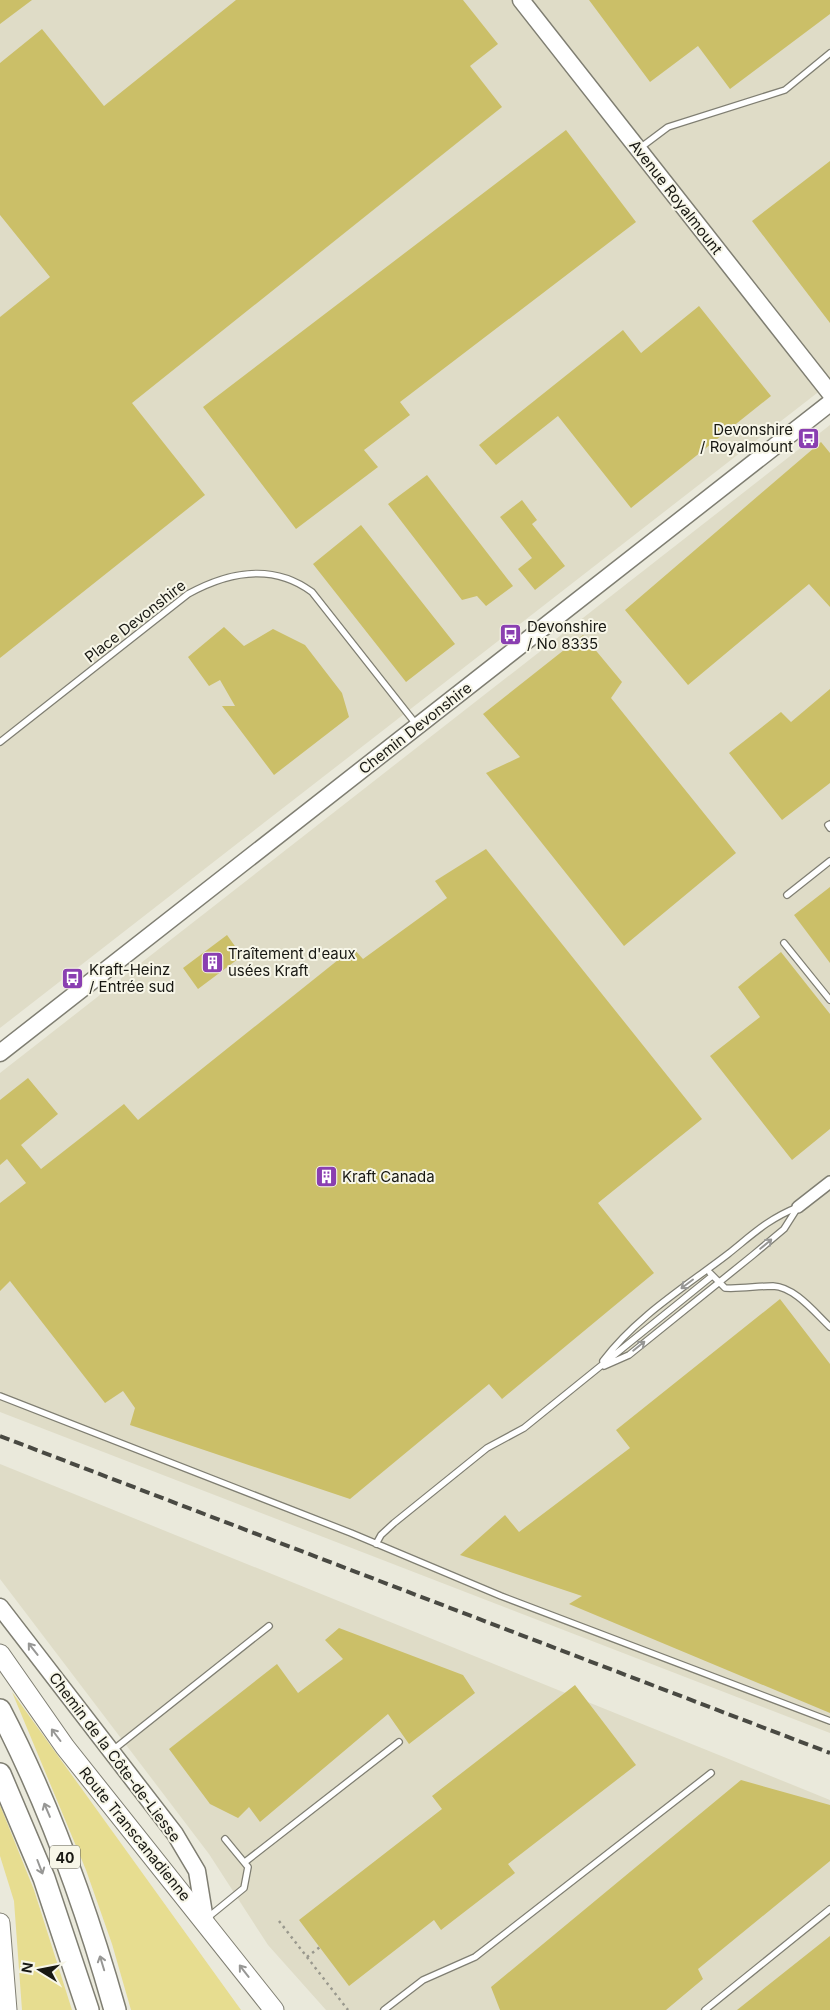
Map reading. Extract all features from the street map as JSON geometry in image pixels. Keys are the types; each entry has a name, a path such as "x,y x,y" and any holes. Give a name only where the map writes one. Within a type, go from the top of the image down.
{"highway":[{"name":"40","path":"0,1710 58,1838 90,1927 115,2010"},
{"name":"40","path":"0,1774 44,1878 88,2010"}],"main road":[{"name":"Route Transcanadienne","path":"0,1654 42,1716 86,1774 205,1920 274,2010"},
{"path":"0,1923 7,2010"}],"street":[{"name":"Avenue Royalmount","path":"521,0 830,393"},
{"name":"Chemin Devonshire","path":"0,1053 830,403"},
{"path":"798,1207 830,1182"},
{"name":"Chemin de la Côte-de-Liesse","path":"0,1606 164,1819 197,1871 205,1920"}],"lane":[{"path":"639,150 668,127 785,90 830,54"},
{"name":"Place Devonshire","path":"0,742 188,594 206,584 243,574 281,576 297,581 312,592 418,726"},
{"path":"830,824 828,826 830,828"},
{"path":"787,895 830,861"},
{"path":"784,943 830,1000"},
{"path":"597,1369 618,1340 775,1216 798,1207"},
{"path":"597,1369 629,1355 784,1229 798,1207"},
{"path":"707,1269 718,1283 725,1288 780,1287 800,1299 830,1328"},
{"path":"376,1544 381,1535 394,1523 487,1448 524,1428 712,1276"},
{"path":"0,1396 376,1544 500,1596 830,1722"},
{"path":"112,1751 269,1626"},
{"path":"245,1862 399,1742"},
{"path":"384,2010 422,1980 475,1957 711,1773"},
{"path":"205,1920 244,1888 248,1867 226,1839"},
{"path":"705,2010 830,1909"}],"path":[{"path":"279,1921 348,2010"},
{"path":"307,1957 320,1947"}],"shaded area":[{"path":"0,0 830,0 830,383 0,1028"},
{"path":"830,425 830,1733 0,1412 0,1073"},
{"path":"0,1464 830,1800 830,2010 326,2010 268,1945 209,1854 0,1579"},
{"path":"12,1692 241,2010 131,2010 112,1944 86,1870"},
{"path":"0,1805 34,1890 72,2010 22,2010 14,1901 0,1856"}],"building":[{"path":"0,0 32,0 0,24"},
{"path":"236,0 463,0 498,44 470,66 502,107 132,403 205,495 0,658 0,317 50,277 0,215 0,63 42,29 104,106"},
{"path":"589,0 830,0 830,14 730,89 698,46 650,82"},
{"path":"566,130 636,222 400,402 410,415 364,450 378,467 296,529 203,407"},
{"path":"830,161 830,323 752,221"},
{"path":"699,306 771,396 631,508 558,416 496,465 479,445 623,330 641,353"},
{"path":"821,442 830,453 830,607 809,584 688,685 625,610"},
{"path":"427,475 513,586 486,606 477,596 462,600 388,504"},
{"path":"522,500 537,520 532,524 565,566 535,590 518,569 532,558 500,517"},
{"path":"361,525 455,644 406,682 313,564"},
{"path":"224,627 244,646 273,629 305,645 342,693 349,717 274,775 222,706 235,706 220,680 209,686 188,657"},
{"path":"583,635 622,682 611,698 736,853 624,946 486,773 520,757 483,714"},
{"path":"830,689 830,783 782,820 729,753 781,712 791,722"},
{"name":"Kraft Canada","path":"486,849 702,1119 598,1203 654,1273 502,1399 489,1384 350,1499 130,1425 135,1408 123,1391 105,1403 10,1281 0,1291 0,1203 26,1183 7,1159 0,1165 0,1100 28,1078 58,1114 21,1145 41,1169 124,1104 138,1120 353,948 363,959 447,898 435,881"},
{"path":"830,887 830,963 794,915"},
{"name":"Traîtement d'eaux usées Kraft","path":"227,935 242,956 198,989 183,968"},
{"path":"781,952 830,1014 830,1129 792,1160 710,1056 760,1017 738,987"},
{"path":"780,1299 830,1364 830,1713 569,1604 582,1596 460,1555 505,1515 519,1532 630,1448 616,1430"},
{"path":"339,1628 463,1675 475,1693 409,1744 388,1714 260,1822 249,1807 238,1818 210,1804 169,1749 277,1664 298,1693 343,1659 325,1640"},
{"path":"575,1685 636,1765 508,1864 515,1873 441,1930 434,1920 349,1986 299,1920 442,1809 432,1796"},
{"path":"741,1780 830,1805 830,1861 698,1969 703,1979 666,2010 500,2010 491,1987"},
{"path":"830,1936 830,2010 737,2010"}],"railway":[{"path":"0,1436 830,1753"}],"place":[{"name":"Devonshire / Royalmount","path":"809,438"},
{"name":"Devonshire / No 8335","path":"511,635"},
{"name":"Traîtement d'eaux usées Kraft","path":"212,962"},
{"name":"Kraft-Heinz / Entrée sud","path":"73,978"},
{"name":"Kraft Canada","path":"326,1176"}]}
